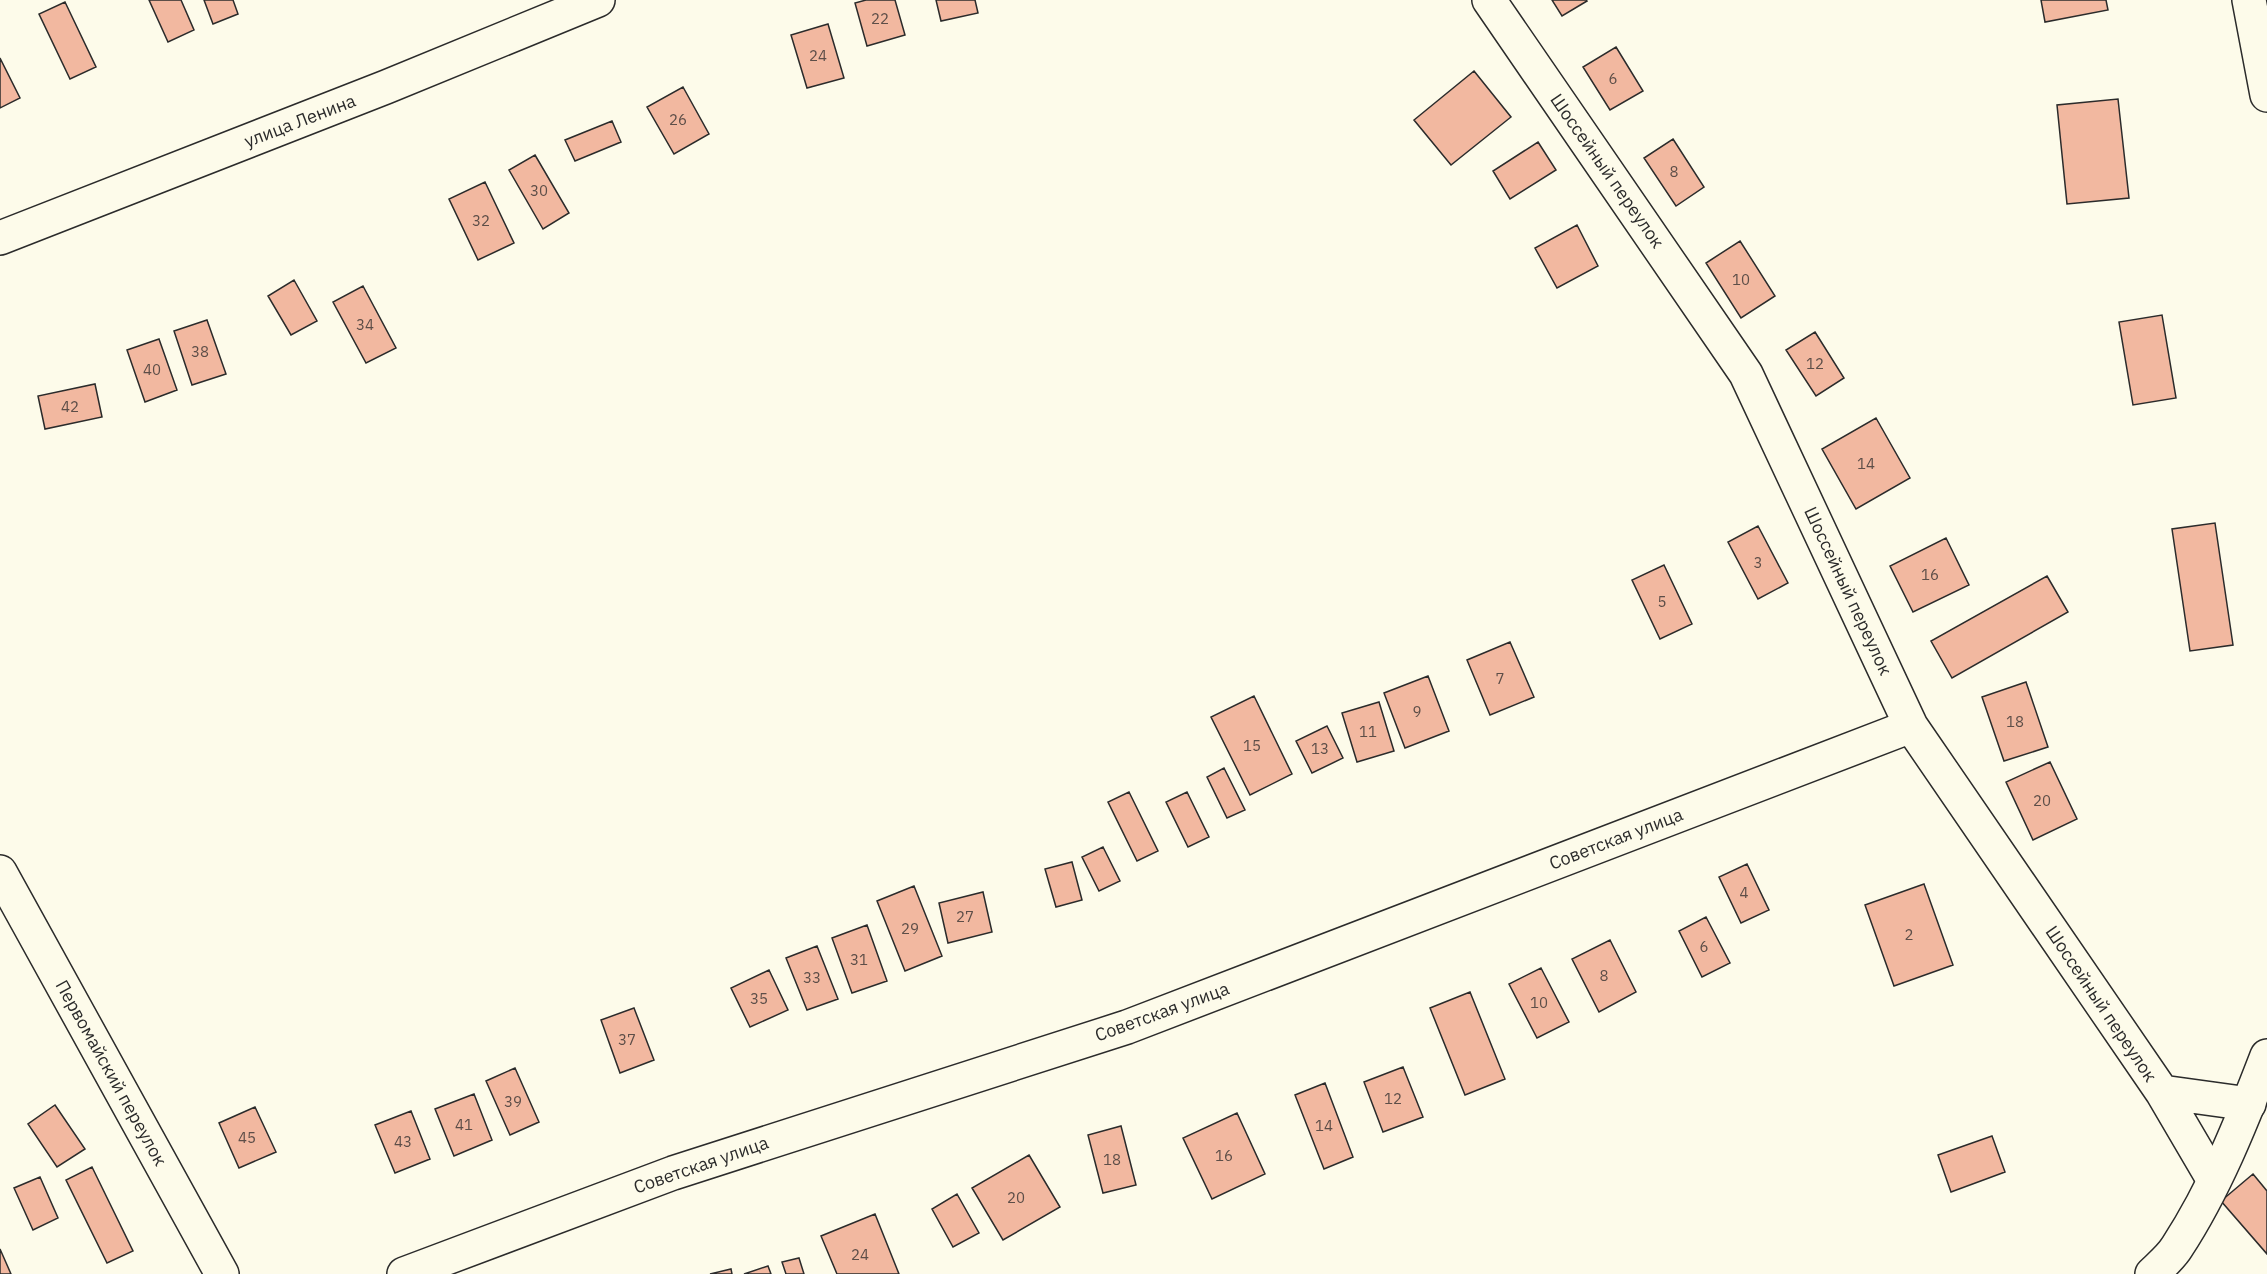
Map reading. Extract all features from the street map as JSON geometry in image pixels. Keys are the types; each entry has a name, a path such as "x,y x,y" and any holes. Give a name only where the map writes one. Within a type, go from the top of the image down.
{"street":[{"name":"улица Ленина","path":"0,238 386,87 598,0"},
{"name":"Шоссейный переулок","path":"1489,0 1746,374 1911,726 2162,1092 2208,1192"},
{"path":"2249,0 2267,95"},
{"name":"Советская улица","path":"404,1274 672,1173 1127,1027 1911,726"},
{"name":"Первомайский переулок","path":"0,872 222,1274"},
{"path":"2152,1274 2176,1249 2208,1192 2249,1104 2267,1056"},
{"path":"2162,1092 2249,1104"}],"building":[{"path":"149,0 181,0 194,30 168,42"},
{"path":"204,0 233,0 238,14 213,24"},
{"path":"866,0 895,0 905,35 867,46 855,3"},
{"path":"936,0 975,0 978,13 941,21"},
{"path":"1552,0 1586,0 1587,1 1562,16"},
{"path":"2041,0 2106,0 2108,10 2045,22"},
{"path":"65,2 96,67 70,79 39,14"},
{"path":"828,24 844,78 807,88 791,35"},
{"path":"1616,47 1643,91 1610,110 1583,67"},
{"path":"0,58 20,98 0,108"},
{"path":"1474,71 1511,117 1451,165 1414,120"},
{"path":"683,87 709,134 674,154 647,107"},
{"path":"2118,99 2129,198 2067,204 2057,105"},
{"path":"612,121 621,142 575,161 565,140"},
{"path":"1673,139 1704,187 1676,206 1644,158"},
{"path":"1538,142 1556,170 1510,199 1493,171"},
{"path":"535,155 569,213 543,229 509,170"},
{"path":"485,182 514,243 478,260 449,199"},
{"path":"1577,225 1598,266 1557,288 1535,248"},
{"path":"1740,241 1775,296 1741,318 1706,263"},
{"path":"294,280 317,321 291,335 268,296"},
{"path":"363,286 396,348 366,363 333,302"},
{"path":"2162,315 2176,398 2133,405 2119,322"},
{"path":"207,320 226,374 192,385 174,331"},
{"path":"1815,332 1844,378 1816,396 1786,350"},
{"path":"159,339 177,390 145,402 127,350"},
{"path":"95,384 102,417 45,429 38,396"},
{"path":"1876,418 1910,478 1856,509 1822,449"},
{"path":"2215,523 2233,645 2190,651 2172,529"},
{"path":"1758,526 1788,583 1758,599 1728,542"},
{"path":"1946,538 1969,585 1913,612 1890,566"},
{"path":"1664,565 1692,624 1660,639 1632,580"},
{"path":"2047,576 2068,612 1952,678 1931,641"},
{"path":"1510,642 1534,697 1490,715 1467,660"},
{"path":"1428,676 1449,731 1405,748 1384,693"},
{"path":"2026,682 2048,747 2004,761 1982,697"},
{"path":"1254,696 1292,774 1250,795 1211,717"},
{"path":"1379,702 1394,751 1357,762 1342,713"},
{"path":"1327,726 1343,758 1312,773 1296,741"},
{"path":"2050,762 2077,819 2033,840 2006,782"},
{"path":"1224,768 1245,810 1227,818 1207,777"},
{"path":"1129,792 1158,851 1137,861 1108,802"},
{"path":"1187,792 1209,837 1188,847 1166,802"},
{"path":"1103,847 1120,881 1099,891 1082,857"},
{"path":"1072,862 1082,900 1056,907 1045,869"},
{"path":"1747,864 1769,910 1741,923 1719,877"},
{"path":"1924,884 1953,965 1894,986 1865,905"},
{"path":"914,886 942,956 905,971 877,901"},
{"path":"983,892 992,932 948,943 939,903"},
{"path":"1706,917 1730,963 1702,977 1679,931"},
{"path":"867,925 887,981 852,993 832,938"},
{"path":"1610,940 1636,992 1599,1012 1572,959"},
{"path":"817,946 838,999 807,1010 786,958"},
{"path":"1541,968 1569,1022 1537,1038 1509,984"},
{"path":"769,970 788,1010 750,1027 731,988"},
{"path":"1470,992 1505,1079 1465,1095 1430,1008"},
{"path":"634,1008 654,1060 620,1073 601,1020"},
{"path":"1403,1067 1423,1117 1383,1132 1364,1082"},
{"path":"515,1068 539,1122 510,1135 486,1081"},
{"path":"1325,1083 1353,1157 1324,1169 1295,1095"},
{"path":"474,1094 492,1140 454,1156 435,1109"},
{"path":"55,1105 85,1149 57,1167 28,1124"},
{"path":"255,1107 276,1152 239,1168 219,1123"},
{"path":"411,1111 430,1159 395,1173 375,1125"},
{"path":"1237,1113 1265,1174 1212,1199 1183,1138"},
{"path":"1121,1126 1136,1185 1103,1193 1088,1135"},
{"path":"1992,1136 2005,1172 1951,1192 1938,1155"},
{"path":"1029,1155 1060,1207 1003,1240 972,1188"},
{"path":"92,1167 133,1251 107,1263 66,1180"},
{"path":"2253,1174 2267,1191 2267,1254 2221,1201"},
{"path":"40,1177 58,1218 33,1230 14,1188"},
{"path":"957,1194 979,1233 953,1247 932,1209"},
{"path":"875,1214 899,1274 837,1274 821,1236"},
{"path":"0,1249 11,1274 0,1274"},
{"path":"799,1258 804,1274 786,1274 782,1262"},
{"path":"768,1266 771,1274 744,1274"},
{"path":"731,1269 732,1274 710,1274"}]}
